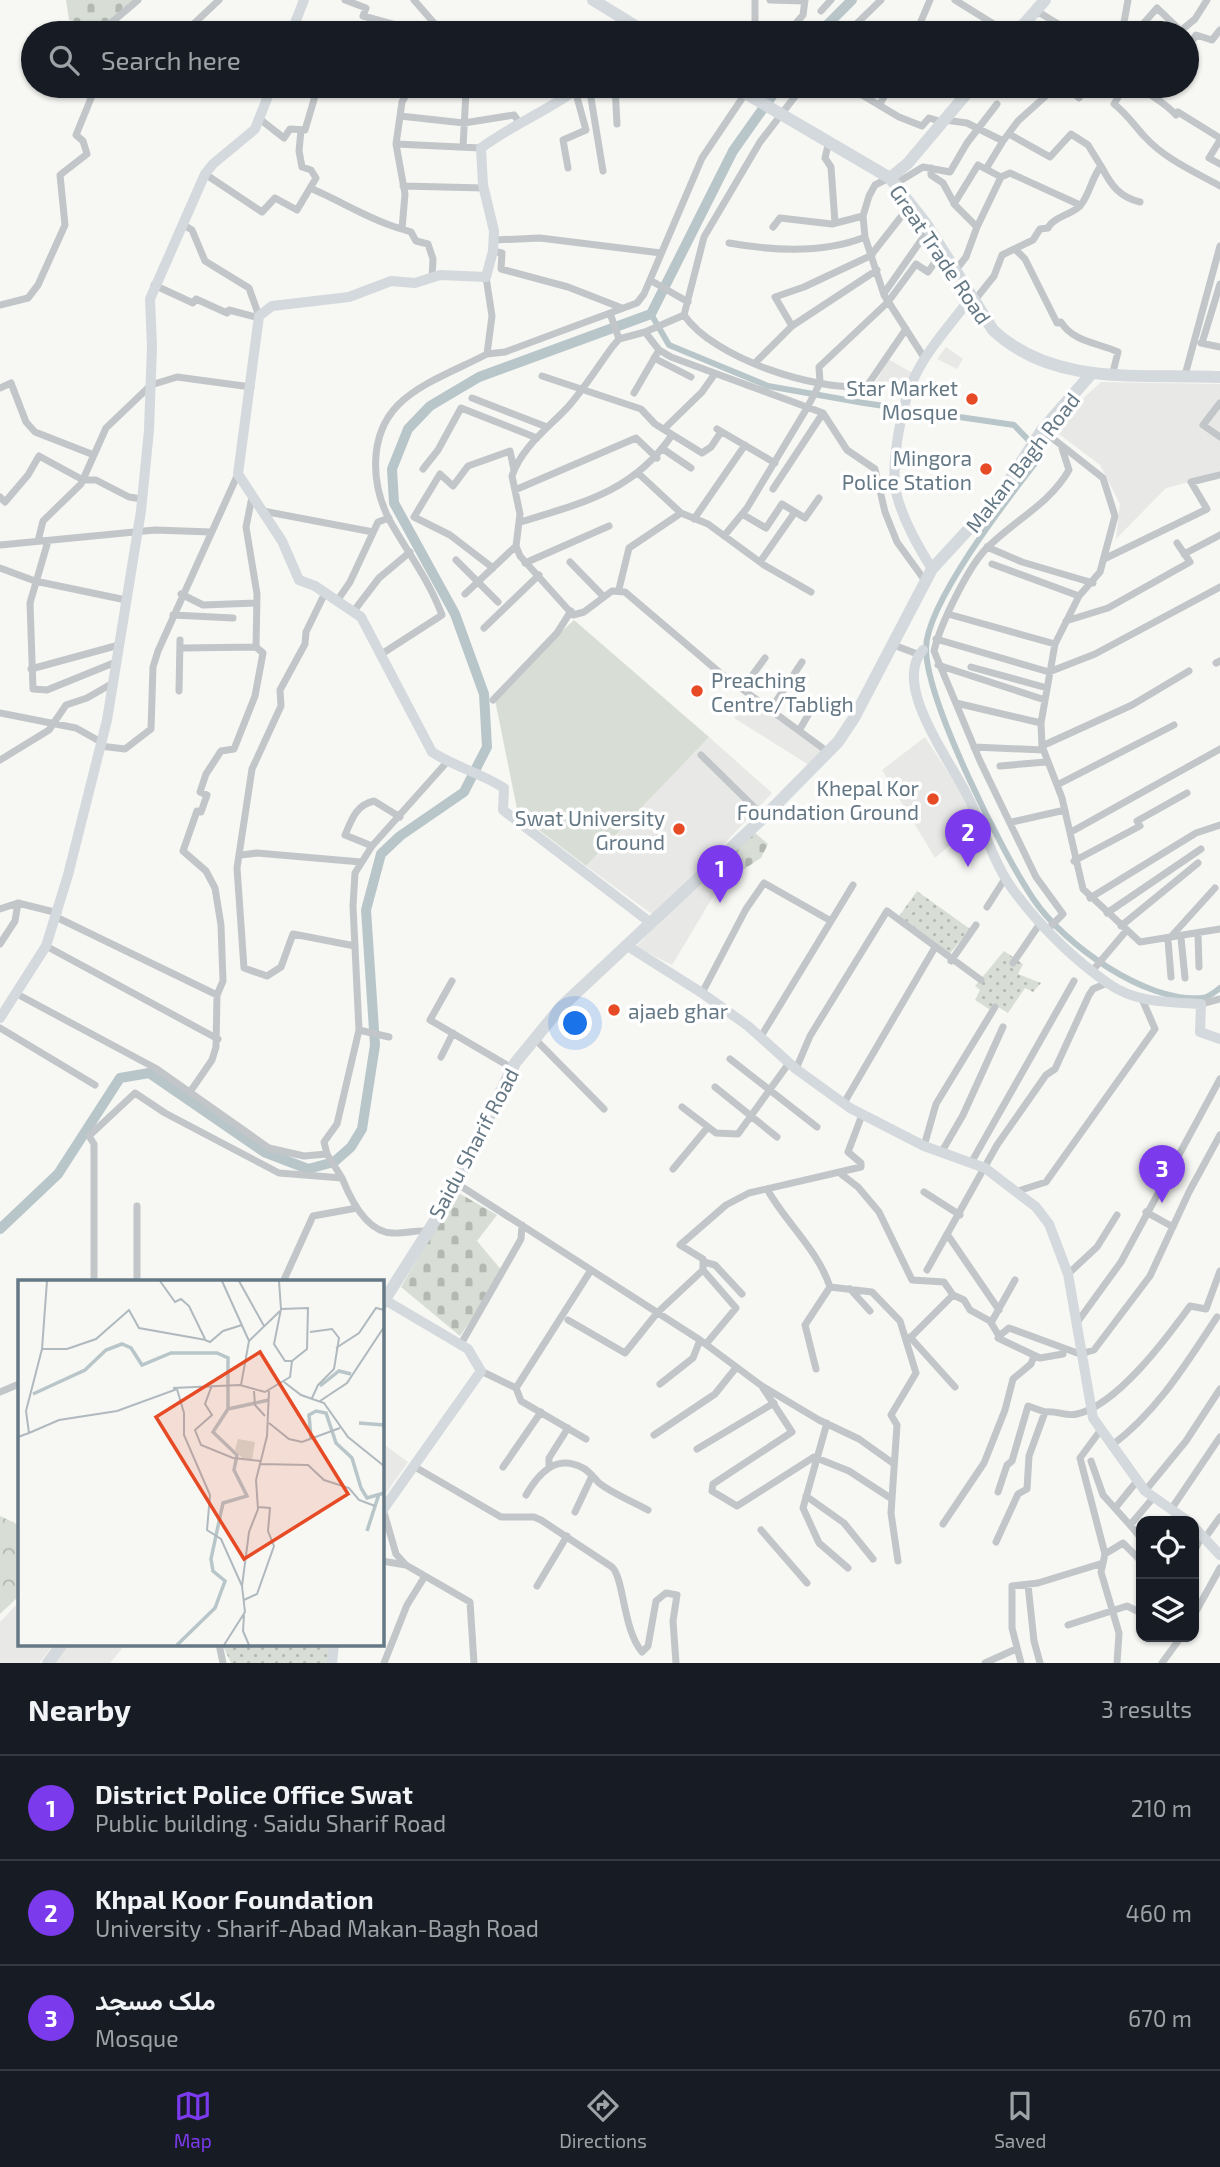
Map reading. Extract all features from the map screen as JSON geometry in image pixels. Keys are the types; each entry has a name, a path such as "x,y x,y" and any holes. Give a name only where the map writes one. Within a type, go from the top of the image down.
{"main road":[{"path":"1026,21 1045,0"},
{"path":"596,1 627,21"},
{"name":"Great Trade Road","path":"754,98 892,181 929,229 993,330 1008,342 1058,366 1092,373 1112,376 1185,374 1220,377"},
{"path":"892,181 963,98"},
{"name":"Makan Bagh Road","path":"891,644 932,569 1000,495 1036,438 1092,373"},
{"path":"764,818 828,752 854,718 891,644"},
{"path":"764,818 840,742 856,719 891,644"},
{"name":"Saidu Sharif Road","path":"383,1302 456,1183 512,1068 534,1039 561,1007 764,818"},
{"path":"48,1663 61,1646"}],"street":[{"path":"113,21 138,0"},
{"path":"197,21 219,0"},
{"path":"296,21 304,0"},
{"path":"345,0 366,8 363,16 379,21"},
{"path":"753,21 755,0"},
{"path":"770,0 805,1 803,15 798,21"},
{"path":"821,11 831,0"},
{"path":"859,21 881,0"},
{"path":"921,21 930,0"},
{"path":"955,0 989,21"},
{"path":"1128,0 1128,21"},
{"path":"1193,21 1207,0"},
{"path":"418,2 431,21"},
{"path":"1141,21 1157,8 1169,21"},
{"path":"1030,16 1040,13 1053,21"},
{"path":"421,21 425,16"},
{"path":"1199,36 1212,40 1220,30"},
{"path":"0,305 28,298 38,285 65,225 60,175 87,154 83,141 76,135 91,98"},
{"path":"0,1018 46,946 57,915 101,744 142,499 151,385 149,308 154,285 205,174 255,129 268,98"},
{"path":"261,120 284,138 290,129 305,130 314,98"},
{"path":"402,229 403,186 396,144 404,98"},
{"path":"463,147 466,98"},
{"path":"396,144 481,148 561,98"},
{"path":"568,168 563,141 586,130 580,98"},
{"path":"591,98 603,171"},
{"path":"616,98 617,124"},
{"path":"380,655 442,615 433,590 380,498 375,467 382,431 389,417 399,404 424,386 487,354 505,352 637,303 651,281 702,158 742,98"},
{"path":"794,98 760,142 704,237 684,315 695,330 726,351 755,363 820,383 867,386 906,329"},
{"path":"869,98 899,117 922,126 929,118 967,123 977,130 992,133 1003,141"},
{"path":"880,104 883,98"},
{"path":"986,169 1018,121 1044,98"},
{"path":"1118,98 1114,104 1133,119 1145,137 1172,159 1220,186"},
{"path":"1152,98 1165,102 1176,115 1178,112 1220,139 1209,158 1220,164"},
{"path":"926,360 888,302 865,237 863,216 875,185 892,181 918,169 931,168 950,172 997,104"},
{"path":"400,116 464,123 514,115 519,122"},
{"path":"205,174 262,212 275,198 297,210 316,178 311,170 302,167 299,151 301,130"},
{"path":"1009,134 1050,157 1071,134 1088,145 1110,183 1125,198 1140,202"},
{"path":"829,141 825,158 831,167 835,223"},
{"path":"481,148 484,188 494,225 493,245 485,277 492,316 487,354"},
{"path":"954,204 978,164 1001,177"},
{"path":"932,569 916,543 897,495 895,476 901,424 908,393 926,360 994,276 1002,256 1033,240 1040,229 1048,228 1051,223 1070,215 1080,205 1101,166"},
{"path":"931,168 931,175 943,183 954,204 977,227"},
{"path":"955,271 966,257 1001,177 1010,173 1080,205"},
{"path":"403,186 484,188"},
{"path":"310,188 361,210 385,225 411,232 416,241 428,244 433,260 432,278"},
{"path":"792,326 775,297 804,288 872,255 911,204"},
{"path":"773,227 780,218 835,223 863,216"},
{"path":"0,713 76,728 101,744 125,749 151,729 153,667 181,594 237,474 259,317 249,288 205,261 192,230 182,224"},
{"path":"885,292 929,229"},
{"path":"729,243 785,249 825,248 865,237"},
{"path":"493,245 540,238 661,253"},
{"path":"493,245 502,253 501,269 568,287 622,308"},
{"path":"1185,374 1220,246"},
{"path":"1015,249 1025,259 1057,323 1061,322 1066,330 1088,342 1118,352 1112,376"},
{"path":"724,536 743,514 807,408 820,383 819,367 888,302 916,264 929,272 943,251"},
{"path":"755,363 792,326 877,270"},
{"path":"259,317 272,306 349,297 391,281 415,283 440,275 485,277"},
{"path":"651,281 687,301"},
{"path":"1202,343 1220,284"},
{"path":"154,285 193,303 196,299 227,313 229,310 259,317"},
{"path":"610,313 616,343"},
{"path":"514,470 537,438 616,343 684,315"},
{"path":"645,332 659,350 714,375 823,413 847,450 875,469 885,512 897,542 926,582"},
{"path":"1192,344 1220,347"},
{"path":"634,393 659,350"},
{"path":"654,358 691,377"},
{"path":"664,429 702,392 714,375"},
{"path":"542,376 641,409 664,429 702,453 711,447 719,430 775,463"},
{"path":"38,541 43,521 83,480 106,428 151,385 177,377 251,387"},
{"path":"0,388 11,383 26,422 35,432 94,454"},
{"path":"472,398 547,427"},
{"path":"1220,403 1203,425 1220,437"},
{"path":"423,469 438,450 461,408 537,438"},
{"path":"773,489 823,413"},
{"path":"520,522 615,489 639,474 657,458 673,435"},
{"path":"515,490 636,438 657,458"},
{"path":"1036,438 1061,444 1103,478 1111,499 1115,524 1093,583 1079,596 1055,644 1041,723 1042,748 1065,810 1074,861 1083,889 1140,942 1181,938 1220,929"},
{"path":"1061,444 1069,470 1062,482 1039,506 987,547 927,652 915,687 927,727 966,792 1006,877 1046,927 1094,968 1107,983 1126,994 1142,999 1201,1004 1220,999"},
{"path":"694,519 745,445"},
{"path":"663,449 691,468"},
{"path":"493,568 450,534 414,517 440,474 453,486 468,466 510,451 520,522 516,547 525,563 539,575 573,615 580,614 619,589 629,548 681,513"},
{"path":"0,497 5,502 28,475 38,456 83,480 96,480 129,497 142,499"},
{"path":"237,474 282,541 299,580 325,593 361,617 432,752 452,764 490,778 504,788 503,810 650,923"},
{"path":"639,474 681,513 708,523 760,562 811,592"},
{"path":"1104,559 1207,509 1191,482 1220,475"},
{"path":"252,497 246,527 256,603 256,648"},
{"path":"743,514 766,528 782,505 805,518 819,498"},
{"path":"262,511 373,531"},
{"path":"760,562 795,512"},
{"path":"337,601 350,582 378,522 389,517"},
{"path":"525,563 609,526"},
{"path":"0,545 137,532 188,529 211,532"},
{"path":"1184,554 1220,535"},
{"path":"48,541 30,603 33,688 47,690 116,662"},
{"path":"1066,621 1108,608 1190,562 1177,543"},
{"path":"465,594 516,547"},
{"path":"987,547 1022,562 1093,583"},
{"path":"353,612 379,578 410,552"},
{"path":"456,560 498,602"},
{"path":"570,562 604,597"},
{"path":"992,564 1079,596"},
{"path":"0,568 35,581 126,600"},
{"path":"484,628 539,575"},
{"path":"936,639 1049,672 1095,654 1220,587"},
{"path":"619,589 742,689 828,752"},
{"path":"325,593 306,632 304,644 280,690 281,706 252,769 237,868 244,968 267,976 281,967 293,934 355,946"},
{"path":"181,594 202,605 256,603"},
{"path":"493,700 557,633 571,611"},
{"path":"948,614 1055,644"},
{"path":"173,615 233,618"},
{"path":"179,691 181,644 256,648 262,653 255,695 234,749 221,751 206,774 200,792 207,795 201,812 197,811 183,851 206,871 219,904 223,981 217,995 218,1039 212,1060 190,1092"},
{"path":"891,644 927,652 938,664 1036,877 1063,914 1046,927 1013,963"},
{"path":"31,669 119,645"},
{"path":"742,689 765,658"},
{"path":"771,709 802,662"},
{"path":"938,664 1045,700"},
{"path":"971,667 1047,688"},
{"path":"974,747 1042,748 1132,705 1189,671"},
{"path":"0,760 57,723 66,705 87,698 113,682"},
{"path":"800,729 811,710 803,703"},
{"path":"956,703 1041,723"},
{"path":"1057,785 1174,724"},
{"path":"1071,832 1220,749"},
{"path":"701,755 764,818"},
{"path":"999,766 1046,762"},
{"path":"426,1231 386,1232 372,1224 357,1208 327,1154 324,1142 337,1124 360,1030 355,946 355,873 372,846 452,764"},
{"path":"1074,861 1140,826 1137,821 1187,793"},
{"path":"372,846 345,835 356,811 364,803 374,801 400,817"},
{"path":"1012,822 1065,810"},
{"path":"1090,898 1196,833 1220,825"},
{"path":"1107,913 1201,849"},
{"path":"241,855 257,853 361,862"},
{"path":"1094,968 1124,928 1198,863"},
{"path":"988,907 1006,877"},
{"path":"702,993 746,909 764,883 831,921"},
{"path":"760,1039 853,885"},
{"path":"1171,977 1168,940 1215,888"},
{"path":"0,909 18,903 57,915 217,995"},
{"path":"0,944 15,920 18,903"},
{"path":"682,1107 716,1133 738,1134 769,1090 792,1066 887,911 934,949 981,980"},
{"path":"951,961 976,925"},
{"path":"1198,935 1199,967"},
{"path":"1181,938 1185,978"},
{"path":"626,945 748,1026 792,1066 862,1115 924,1146 985,1168 1036,1207 1049,1224 1068,1275 1091,1410 1100,1431 1149,1494 1182,1516"},
{"path":"46,946 218,1039"},
{"path":"844,1103 934,949"},
{"path":"452,981 430,1020 512,1068"},
{"path":"971,1163 1074,981"},
{"path":"927,1270 1022,1107 1046,1075 1055,1069 1089,995 1093,989 1107,983"},
{"path":"17,994 157,1069 269,1148 304,1156 327,1154"},
{"path":"1018,1191 1046,1182 1155,1029 1142,999"},
{"path":"1201,1004 1200,1032 1220,1039"},
{"path":"924,1146 936,1104 995,1007"},
{"path":"941,1153 963,1115 1003,1027"},
{"path":"0,1028 96,1085"},
{"path":"360,1030 389,1037"},
{"path":"441,1057 453,1033"},
{"path":"534,1039 604,1109"},
{"path":"730,1059 817,1127"},
{"path":"1076,1324 1121,1262 1220,1079"},
{"path":"715,1087 777,1136"},
{"path":"94,1280 94,1144 89,1136 135,1093 165,1113 279,1173 342,1178"},
{"path":"660,1384 693,1358 703,1342 736,1308 704,1266 680,1245 726,1205 767,1189 841,1174 863,1165 848,1152 862,1115"},
{"path":"673,1169 708,1127"},
{"path":"841,1174 858,1187 879,1212 912,1280 944,1282 953,1295 963,1299 970,1310 991,1323 999,1336 1009,1328 1080,1353 1094,1350 1150,1276 1220,1135"},
{"path":"456,1183 703,1342 735,1369 859,1439 894,1464"},
{"path":"767,1189 779,1211 824,1267 830,1287"},
{"path":"924,1192 961,1215"},
{"path":"137,1206 137,1280"},
{"path":"284,1280 313,1216 357,1208"},
{"path":"1146,1212 1173,1227"},
{"path":"1068,1275 1097,1247 1117,1214"},
{"path":"461,1344 521,1239 522,1225"},
{"path":"947,1234 999,1310"},
{"path":"568,1320 625,1353 657,1313 704,1266 715,1265 742,1294"},
{"path":"516,1388 591,1270"},
{"path":"1206,1309 1220,1271"},
{"path":"991,1323 1015,1280"},
{"path":"830,1287 869,1290 900,1321 909,1339 916,1376 891,1415 897,1425 892,1499 898,1561"},
{"path":"816,1369 804,1325 830,1287"},
{"path":"850,1289 870,1311"},
{"path":"909,1339 953,1295"},
{"path":"383,1302 461,1344 473,1354 481,1371 516,1388 521,1401 586,1440"},
{"path":"998,1492 1007,1465 1012,1461 1028,1406 1045,1412 1072,1415 1091,1410 1126,1384 1190,1306 1206,1309 1218,1318 1164,1395 1137,1427 1111,1446"},
{"path":"998,1338 1034,1356 1063,1354"},
{"path":"909,1339 955,1387"},
{"path":"943,1524 984,1463 1005,1409 1013,1379 1031,1364 1034,1356"},
{"path":"654,1435 715,1394 735,1369"},
{"path":"383,1509 481,1371"},
{"path":"0,1392 18,1384"},
{"path":"762,1386 791,1429 790,1435 713,1484 712,1491 737,1506 814,1457 849,1471 892,1499"},
{"path":"1130,1525 1220,1389"},
{"path":"697,1449 774,1403"},
{"path":"503,1467 541,1412"},
{"path":"996,1542 1018,1494 1027,1489 1029,1456 1045,1412"},
{"path":"827,1423 819,1461 803,1508 816,1539 848,1568"},
{"path":"549,1466 549,1458 568,1428"},
{"path":"1100,1431 1080,1458 1104,1558 1101,1572 1119,1633 1117,1663"},
{"path":"1172,1508 1220,1437"},
{"path":"1091,1461 1103,1495 1136,1532"},
{"path":"526,1495 538,1474 549,1466 565,1464 583,1467 592,1476 648,1510"},
{"path":"415,1466 502,1517 534,1517 617,1571 629,1625 642,1652 648,1646 656,1601 666,1593 677,1595 673,1621 676,1663"},
{"path":"575,1512 592,1476"},
{"path":"1116,1507 1137,1481"},
{"path":"806,1496 844,1523 873,1559"},
{"path":"383,1513 396,1554 406,1565 470,1602 474,1663"},
{"path":"1220,1517 1200,1533 1220,1555"},
{"path":"761,1530 807,1583"},
{"path":"537,1586 567,1536"},
{"path":"1021,1663 1012,1628 1012,1587 1028,1585 1104,1558 1123,1543 1136,1555"},
{"path":"383,1561 406,1565"},
{"path":"1199,1606 1220,1569"},
{"path":"384,1663 407,1605 425,1576"},
{"path":"1028,1585 1034,1641 1040,1663"},
{"path":"1068,1625 1129,1605 1136,1610"},
{"path":"1162,1663 1177,1642"},
{"path":"987,1663 1016,1649"}],"shaded area":[{"path":"946,347 963,359 957,369 937,359"},
{"path":"888,359 916,375 908,393 873,388"},
{"path":"1101,382 1220,384 1220,474 1166,488 1116,539 1120,504 1100,465 1051,428"},
{"path":"749,699 824,751 812,767 734,718"},
{"name":"Swat University Ground","path":"709,737 772,793 656,917 586,866"},
{"name":"Khepal Kor Foundation Ground","path":"925,737 979,820 935,858 882,770"},
{"path":"715,867 726,881 717,890 672,965 636,947 703,874"},
{"path":"383,1444 408,1462 383,1498"},
{"path":"18,1603 18,1646 52,1646 39,1663 0,1663 0,1622"},
{"path":"65,1646 124,1646 110,1663 52,1663"}],"green space":[{"path":"66,0 133,0 109,21 69,20"},
{"path":"574,620 709,737 586,866 518,814 494,695"},
{"path":"754,832 768,844 761,858 726,881 715,867"},
{"path":"917,891 970,929 947,957 897,919"},
{"path":"1004,951 1023,964 1018,974 1041,983 1033,992 1025,988 1008,1013 995,1005 992,1011 975,1000 980,990 975,986"},
{"path":"457,1192 497,1215 477,1241 503,1272 460,1336 401,1287"},
{"path":"0,1516 18,1527 18,1597 0,1614"},
{"path":"223,1646 330,1646 328,1663 231,1663"}],"waterway":[{"path":"831,21 852,0"},
{"path":"0,1229 58,1174 120,1078 149,1073 264,1152 308,1169 334,1162 351,1147 362,1129 375,1045 366,910 381,854 400,836 464,792 487,747 484,694 455,614 394,503 392,469 408,429 430,406 479,377 651,314 733,151 771,98"},
{"path":"651,314 669,345 768,386 1014,425 1042,454 973,548 940,603 930,628 926,648 929,672 938,703 986,814 1020,878 1047,917 1085,952 1132,981 1156,991 1180,997 1202,998 1220,988"}],"place":[{"name":"Star Market Mosque","path":"972,399"},
{"name":"Mingora Police Station","path":"986,469"},
{"name":"Preaching Centre/Tabligh","path":"697,691"},
{"name":"Khepal Kor Foundation Ground","path":"933,799"},
{"name":"Swat University Ground","path":"679,829"},
{"name":"Khpal Koor Foundation","path":"968,867"},
{"name":"District Police Office Swat","path":"720,903"},
{"name":"ajaeb ghar","path":"614,1010"},
{"name":"ملک مسجد","path":"1162,1203"}]}
